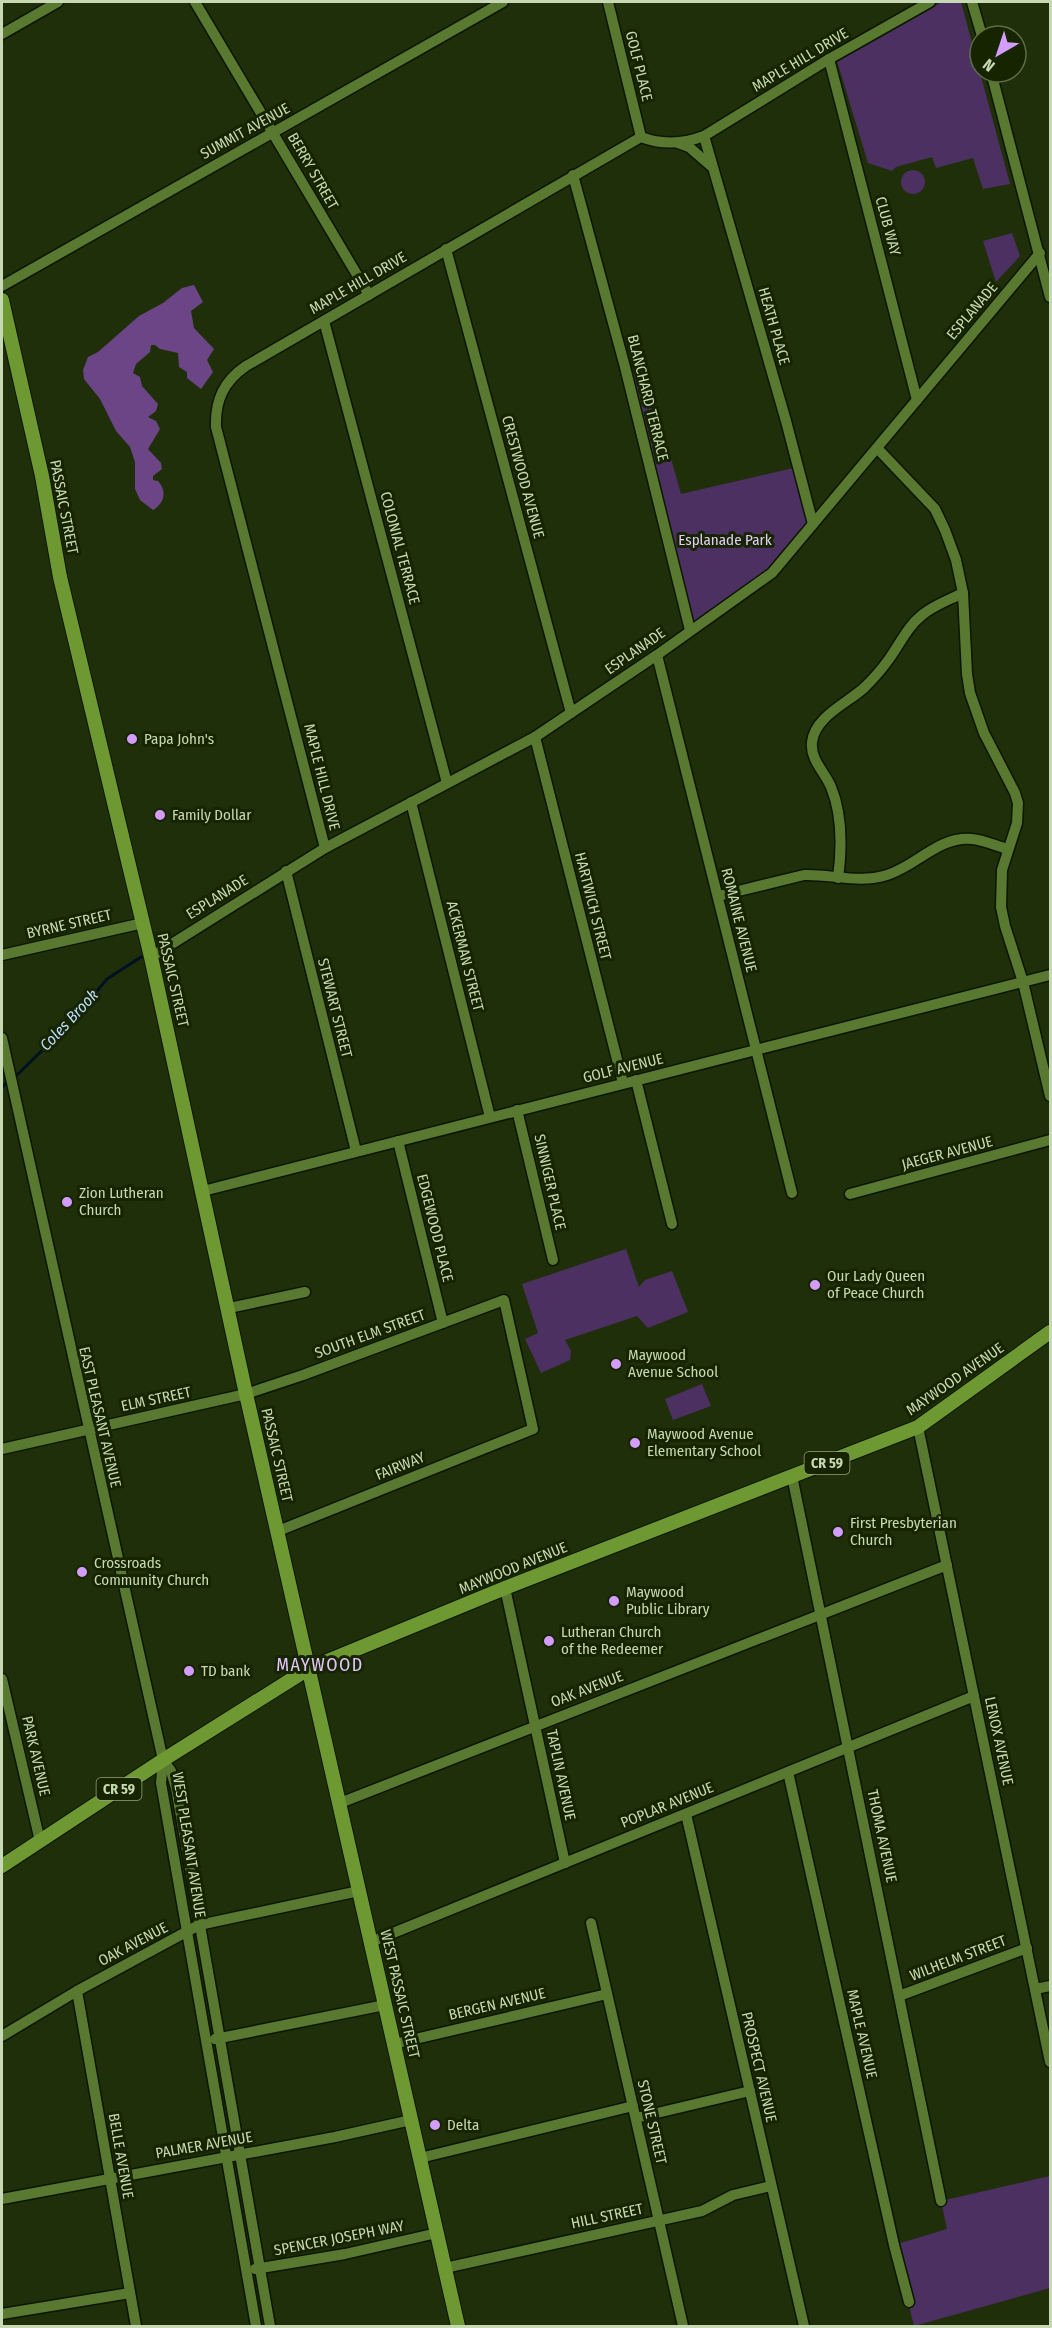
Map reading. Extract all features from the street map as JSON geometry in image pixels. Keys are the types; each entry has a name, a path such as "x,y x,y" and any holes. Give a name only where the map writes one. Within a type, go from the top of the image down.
{"main road":[{"name":"PASSAIC STREET","path":"2,300 42,476 60,577 151,957 308,1669"},
{"name":"MAYWOOD AVENUE","path":"2,1866 163,1760 308,1669 505,1588 918,1427 1050,1332"},
{"name":"WEST PASSAIC STREET","path":"308,1669 459,2326"}],"street":[{"path":"2,34 58,2"},
{"name":"BERRY STREET","path":"195,2 369,295"},
{"name":"SUMMIT AVENUE","path":"2,286 503,2"},
{"name":"GOLF PLACE","path":"608,2 641,137"},
{"name":"MAPLE HILL DRIVE","path":"325,848 216,427 215,415 221,392 236,373 641,137 678,143 704,136 930,2"},
{"path":"972,2 978,24"},
{"name":"CLUB WAY","path":"829,60 917,400"},
{"path":"994,84 1050,297"},
{"name":"HEATH PLACE","path":"704,136 786,421 813,524"},
{"path":"678,143 696,152 713,168"},
{"name":"BLANCHARD TERRACE","path":"573,175 622,356 690,630"},
{"name":"CRESTWOOD AVENUE","path":"447,249 571,713"},
{"name":"ESPLANADE","path":"151,957 325,848 535,737 657,655 772,573 1040,253"},
{"name":"COLONIAL TERRACE","path":"324,321 447,783"},
{"path":"877,448 935,509 956,560 963,593 970,693 984,733 1018,803 1017,823 1002,870 1002,907 1005,926 1023,982 1050,1096"},
{"path":"838,878 841,855 838,815 832,788 812,751 814,732 820,724 878,674 910,626 922,615 963,593"},
{"name":"ROMAINE AVENUE","path":"657,655 792,1193"},
{"name":"HARTWICH STREET","path":"535,737 622,1083"},
{"name":"ACKERMAN STREET","path":"411,802 490,1117"},
{"path":"718,896 804,875 818,874 838,878 864,879 888,875 915,862 937,846 961,839 974,839 1008,849"},
{"name":"STEWART STREET","path":"286,871 356,1151"},
{"name":"BYRNE STREET","path":"2,955 143,923"},
{"name":"GOLF AVENUE","path":"203,1191 1050,975"},
{"name":"EAST PLEASANT AVENUE","path":"2,1038 87,1429 163,1760"},
{"path":"636,1080 672,1224"},
{"name":"SINNIGER PLACE","path":"517,1110 553,1260"},
{"name":"JAEGER AVENUE","path":"850,1194 1050,1140"},
{"name":"EDGEWOOD PLACE","path":"398,1141 443,1323"},
{"path":"229,1308 305,1292"},
{"name":"SOUTH ELM STREET","path":"246,1394 504,1300 533,1429"},
{"name":"ELM STREET","path":"2,1449 246,1394"},
{"name":"LENOX AVENUE","path":"918,1427 1050,2062"},
{"name":"FAIRWAY","path":"278,1531 533,1429"},
{"name":"THOMA AVENUE","path":"792,1476 941,2201"},
{"name":"OAK AVENUE","path":"340,1803 947,1565"},
{"name":"TAPLIN AVENUE","path":"505,1588 565,1863"},
{"name":"PARK AVENUE","path":"2,1679 40,1841"},
{"name":"POPLAR AVENUE","path":"371,1942 974,1696"},
{"name":"WEST PLEASANT AVENUE","path":"163,1760 171,1772 176,1788 270,2326"},
{"name":"WEST PLEASANT AVENUE","path":"163,1760 161,1783 256,2326"},
{"name":"MAPLE AVENUE","path":"788,1772 909,2302"},
{"name":"PROSPECT AVENUE","path":"686,1814 804,2326"},
{"name":"OAK AVENUE","path":"2,2036 77,1991 199,1925 359,1892"},
{"name":"STONE STREET","path":"591,1923 683,2326"},
{"name":"WILHELM STREET","path":"899,1996 1027,1948"},
{"path":"1035,1989 1050,1986"},
{"name":"BELLE AVENUE","path":"77,1991 136,2326"},
{"name":"BERGEN AVENUE","path":"394,2044 607,1994"},
{"path":"206,2041 385,2005"},
{"path":"636,2118 750,2091"},
{"path":"420,2158 633,2106"},
{"name":"PALMER AVENUE","path":"2,2196 240,2154 411,2120"},
{"name":"HILL STREET","path":"445,2268 702,2211 733,2195 771,2186"},
{"name":"SPENCER JOSEPH WAY","path":"246,2271 345,2254 437,2233"},
{"path":"2,2314 130,2293"}],"green space":[{"path":"942,2 961,2 968,28 968,84 983,84 1010,184 983,189 973,158 936,168 932,157 896,167 892,171 868,163 837,61"},
{"path":"913,170 918,171 924,177 924,187 918,193 913,194 908,193 902,187 901,182 902,177 908,171"},
{"path":"1012,233 1020,256 996,282 983,241"},
{"name":"Esplanade Park","path":"646,369 681,494 798,467 813,524 772,573 690,630 658,500 664,498 630,373"},
{"path":"626,1249 639,1287 645,1280 672,1271 688,1312 648,1328 637,1316 565,1340 571,1351 570,1360 541,1373 525,1339 538,1333 522,1284"},
{"path":"702,1384 711,1406 673,1420 665,1399"},
{"path":"1050,2176 1050,2288 914,2326 894,2245 947,2229 941,2201"}],"shaded area":[{"path":"194,285 203,302 191,311 194,328 214,349 207,360 213,372 201,389 187,378 187,372 179,367 178,353 151,345 150,352 136,364 133,373 140,377 142,386 158,404 156,411 148,417 156,421 160,429 148,449 161,463 162,469 153,476 153,480 158,481 164,493 160,504 153,510 140,500 135,489 135,462 130,447 116,431 100,399 84,379 83,370 88,357 98,352 139,316 163,303 182,288"}],"waterway":[{"name":"Coles Brook","path":"15,1077 74,1019 107,979 141,957"},
{"name":"Coles Brook","path":"2,1087 9,1081"}],"place":[{"name":"Papa John's","path":"132,739"},
{"name":"Family Dollar","path":"160,815"},
{"name":"Zion Lutheran Church","path":"67,1202"},
{"name":"Our Lady Queen of Peace Church","path":"815,1285"},
{"name":"Maywood Avenue School","path":"616,1364"},
{"name":"Maywood Avenue Elementary School","path":"635,1443"},
{"name":"First Presbyterian Church","path":"838,1532"},
{"name":"Crossroads Community Church","path":"82,1572"},
{"name":"Maywood Public Library","path":"614,1601"},
{"name":"Lutheran Church of the Redeemer","path":"549,1641"},
{"name":"TD bank","path":"189,1671"},
{"name":"Delta","path":"435,2125"}],"district":[{"name":"MAYWOOD","path":"320,1665"}]}
